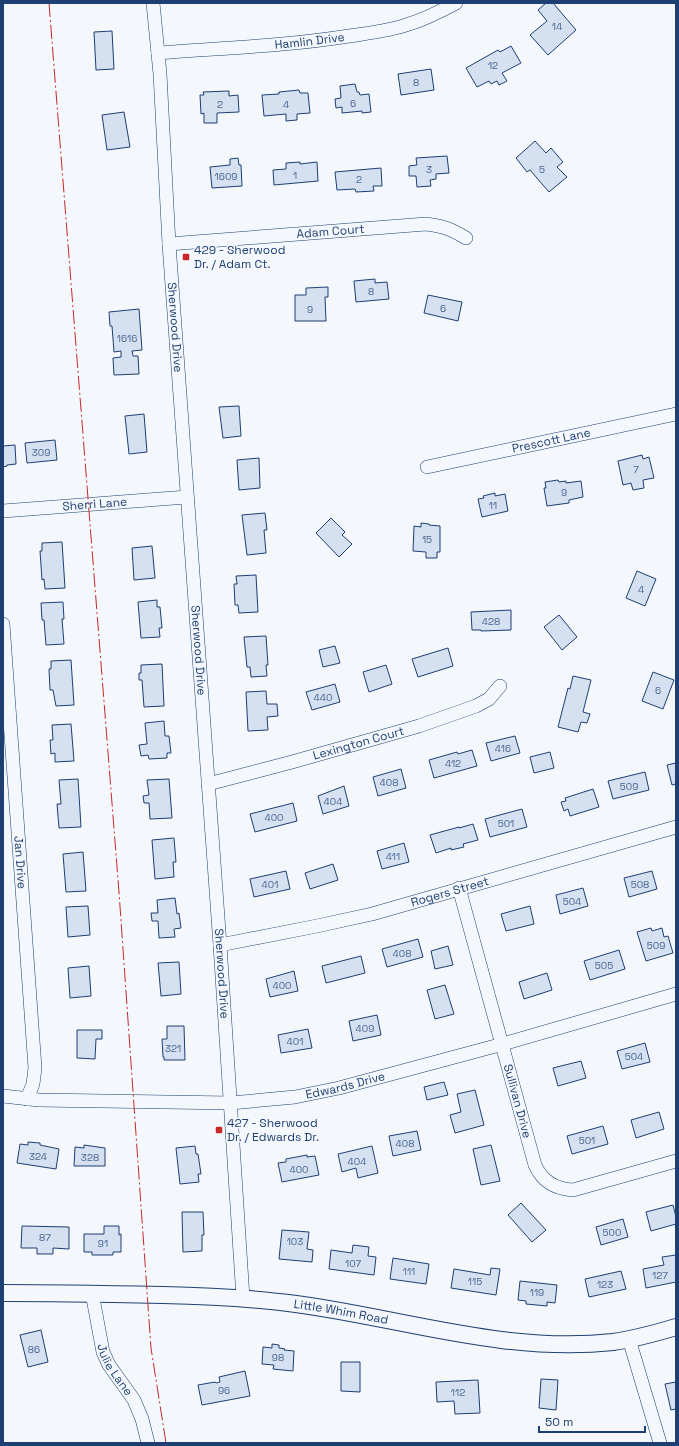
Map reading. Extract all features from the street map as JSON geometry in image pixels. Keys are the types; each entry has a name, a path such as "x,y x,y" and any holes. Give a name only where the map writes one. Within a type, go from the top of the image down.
{"street":[{"name":"Sherwood Drive","path":"153,3 158,53 169,244 231,1103 243,1298"},
{"name":"Hamlin Drive","path":"158,53 303,42 386,30 408,25 434,15 456,3"},
{"name":"Adam Court","path":"169,244 426,224 451,229 466,238"},
{"name":"Prescott Lane","path":"427,467 676,414"},
{"name":"Sherri Lane","path":"3,511 187,497"},
{"name":"Jan Drive","path":"3,624 34,1068 33,1084 27,1099"},
{"name":"Lexington Court","path":"208,784 419,726 476,706 489,699 500,686"},
{"name":"Rogers Street","path":"220,945 364,916 676,827"},
{"name":"Sullivan Drive","path":"459,888 535,1165 544,1179 554,1186 573,1190 676,1161"},
{"name":"Edwards Drive","path":"3,1096 27,1099 231,1103 295,1097 339,1088 503,1044 676,994"},
{"name":"Little Whim Road","path":"3,1293 92,1293 243,1298 296,1304 494,1339 533,1343 583,1344 629,1339 676,1327"},
{"name":"Julie Lane","path":"92,1293 103,1352 109,1365 134,1400 142,1419 148,1443"},
{"path":"629,1339 660,1443"}],"building":[{"path":"546,3 553,3 576,30 548,55 530,35 547,21 538,10"},
{"path":"112,31 114,69 96,70 94,32"},
{"path":"511,46 521,63 502,73 507,81 499,85 497,81 491,84 489,81 477,87 466,68 498,50 500,52"},
{"path":"431,69 434,90 401,95 398,74"},
{"path":"355,84 357,92 359,92 360,95 369,94 371,112 362,113 362,111 342,113 342,107 336,108 335,99 341,98 340,86"},
{"path":"299,90 300,93 308,93 310,113 297,114 297,120 286,121 286,114 264,116 262,95 279,94 279,92"},
{"path":"229,91 229,96 238,95 239,112 217,113 217,123 204,123 204,113 201,114 200,95 204,95 203,92"},
{"path":"124,112 130,147 107,150 102,115"},
{"path":"535,141 546,153 551,148 563,162 557,167 567,177 549,192 530,170 527,172 516,158"},
{"path":"447,156 449,173 436,174 436,179 430,180 431,186 417,187 416,176 409,176 409,166 417,165 416,158"},
{"path":"238,158 239,165 241,165 242,186 212,188 210,167 230,165 230,159"},
{"path":"300,162 300,164 317,162 318,181 274,185 273,170 286,169 286,163"},
{"path":"381,168 382,186 373,186 374,191 356,192 355,189 337,190 335,172"},
{"path":"375,279 375,283 387,282 389,299 356,302 354,281"},
{"path":"328,287 328,297 325,297 326,321 295,321 295,295 306,295 306,288"},
{"path":"428,295 462,302 458,321 424,313"},
{"path":"139,309 142,350 132,351 133,356 138,356 139,374 114,375 113,358 121,357 121,351 114,352 112,326 110,326 109,312"},
{"path":"239,406 241,436 223,438 219,407"},
{"path":"144,414 147,452 129,454 125,416"},
{"path":"55,440 57,460 27,463 25,443"},
{"path":"15,445 16,464 3,467 3,446"},
{"path":"642,455 643,459 649,457 654,478 643,480 644,488 633,490 631,483 623,485 618,461"},
{"path":"259,458 260,488 239,490 237,460"},
{"path":"558,480 559,482 566,481 566,483 581,481 583,497 569,500 569,503 547,506 544,488 546,488 545,482"},
{"path":"495,493 495,496 505,494 508,511 482,517 478,499"},
{"path":"265,513 267,530 264,530 266,553 247,555 242,515"},
{"path":"331,518 345,532 342,535 352,544 339,557 316,533"},
{"path":"421,523 440,526 440,552 437,552 437,558 426,558 426,552 413,551 414,526 421,527"},
{"path":"62,542 65,588 45,589 44,579 42,580 40,551 42,551 42,543"},
{"path":"152,546 155,578 134,580 132,548"},
{"path":"637,571 656,579 645,606 626,598"},
{"path":"256,575 258,612 239,613 238,605 235,605 234,584 237,584 236,576"},
{"path":"157,600 157,607 160,607 162,628 159,628 160,637 141,638 138,602"},
{"path":"63,602 64,619 62,619 64,644 46,645 41,603"},
{"path":"511,610 511,630 472,630 471,612"},
{"path":"559,615 577,637 562,650 544,627"},
{"path":"266,636 268,665 266,665 267,676 251,677 250,667 247,667 244,637"},
{"path":"335,646 340,663 323,667 319,650"},
{"path":"448,648 453,666 418,677 412,659"},
{"path":"71,660 74,705 56,706 53,690 50,690 49,669 51,669 51,661"},
{"path":"162,664 164,706 144,707 142,680 139,680 141,665"},
{"path":"386,665 392,684 369,692 363,672"},
{"path":"653,672 674,680 663,709 642,701"},
{"path":"573,676 591,680 583,712 590,714 587,723 581,722 578,732 558,727 568,688 570,689"},
{"path":"335,684 340,702 312,710 306,692"},
{"path":"266,691 267,704 277,704 278,716 267,717 268,730 248,731 246,692"},
{"path":"164,721 165,736 169,736 171,753 167,753 167,758 149,759 148,755 141,756 139,745 147,744 145,723"},
{"path":"71,724 74,761 55,762 55,753 51,754 50,740 53,740 52,725"},
{"path":"515,736 520,753 491,761 486,743"},
{"path":"472,750 477,766 434,778 429,760 457,752 458,754"},
{"path":"550,752 554,768 534,773 530,757"},
{"path":"676,763 676,784 672,785 667,765"},
{"path":"401,769 406,788 378,796 373,777"},
{"path":"645,772 649,790 613,799 608,781"},
{"path":"78,779 81,827 59,828 57,804 61,804 59,780"},
{"path":"169,779 172,818 150,819 149,803 144,803 143,796 149,795 147,780"},
{"path":"344,786 349,806 323,814 318,796"},
{"path":"593,789 599,807 570,816 568,809 564,811 561,802 566,801 565,798"},
{"path":"293,803 297,821 255,832 250,814"},
{"path":"522,809 527,827 490,837 485,819"},
{"path":"473,824 478,840 463,844 464,847 451,850 451,848 436,853 430,835"},
{"path":"174,838 176,862 173,862 174,877 155,879 152,840"},
{"path":"404,843 409,862 382,869 377,851"},
{"path":"83,852 86,891 66,892 63,854"},
{"path":"333,864 338,880 310,889 305,873"},
{"path":"286,871 290,889 254,897 250,879"},
{"path":"652,871 657,889 629,897 624,878"},
{"path":"583,888 588,906 560,914 556,895"},
{"path":"175,898 181,928 174,929 175,937 159,938 158,921 152,921 151,913 158,913 157,900"},
{"path":"88,906 90,935 68,937 66,907"},
{"path":"530,906 534,924 506,931 501,914"},
{"path":"651,928 652,931 662,928 664,937 668,936 673,953 646,961 637,932"},
{"path":"418,939 423,957 387,967 382,949"},
{"path":"448,946 453,965 435,969 431,951"},
{"path":"619,950 625,969 590,980 584,961"},
{"path":"361,956 365,973 326,983 322,966"},
{"path":"179,962 181,994 161,996 158,963"},
{"path":"89,966 91,996 70,998 68,968"},
{"path":"294,971 298,991 270,997 266,979"},
{"path":"547,973 552,990 524,999 519,982"},
{"path":"445,985 454,1014 435,1019 427,990"},
{"path":"377,1015 381,1035 353,1041 349,1021"},
{"path":"167,1026 184,1026 185,1060 164,1060 162,1039 167,1039"},
{"path":"308,1029 312,1048 281,1053 278,1035"},
{"path":"77,1030 102,1030 102,1039 96,1039 95,1059 77,1058"},
{"path":"645,1043 650,1062 622,1069 617,1051"},
{"path":"581,1061 586,1078 558,1086 553,1068"},
{"path":"444,1082 448,1095 427,1100 424,1087"},
{"path":"475,1090 484,1125 455,1133 450,1115 461,1112 457,1094"},
{"path":"659,1112 664,1129 636,1138 631,1120"},
{"path":"603,1126 608,1144 572,1154 567,1136"},
{"path":"417,1131 421,1150 393,1156 389,1136"},
{"path":"28,1142 40,1143 40,1145 59,1149 56,1169 17,1163 20,1144 28,1145"},
{"path":"84,1145 105,1148 105,1166 74,1166 75,1147 84,1148"},
{"path":"491,1145 500,1181 481,1185 473,1149"},
{"path":"195,1146 196,1154 198,1154 201,1174 198,1174 199,1182 180,1184 176,1148"},
{"path":"372,1146 378,1173 358,1178 356,1168 342,1172 338,1154"},
{"path":"307,1155 307,1157 315,1156 319,1175 282,1182 278,1163 286,1162 286,1159"},
{"path":"521,1203 546,1230 532,1242 508,1215"},
{"path":"673,1205 676,1224 651,1231 646,1212"},
{"path":"182,1212 203,1212 204,1235 202,1235 202,1251 183,1252"},
{"path":"623,1219 628,1237 601,1245 596,1227"},
{"path":"22,1226 69,1227 69,1249 53,1248 53,1254 37,1254 37,1248 21,1248"},
{"path":"104,1226 119,1226 119,1235 121,1234 121,1252 113,1252 113,1255 92,1255 92,1252 84,1252 84,1234 104,1234"},
{"path":"282,1230 309,1232 307,1249 313,1250 312,1262 279,1259"},
{"path":"353,1245 369,1247 368,1256 376,1257 374,1275 329,1269 331,1250 352,1253"},
{"path":"676,1255 676,1282 646,1288 643,1269 664,1265 662,1257"},
{"path":"393,1258 429,1264 426,1284 390,1279"},
{"path":"491,1268 500,1269 496,1295 451,1288 454,1269 490,1275"},
{"path":"621,1271 626,1289 589,1297 585,1279"},
{"path":"520,1281 557,1285 555,1303 547,1302 547,1306 526,1304 526,1301 518,1300"},
{"path":"41,1330 48,1362 28,1367 20,1335"},
{"path":"272,1344 279,1345 279,1348 285,1349 284,1350 294,1351 293,1371 273,1369 274,1365 262,1364 263,1347 272,1348"},
{"path":"341,1362 360,1362 360,1392 341,1391"},
{"path":"245,1371 250,1396 202,1405 198,1385 220,1382 219,1377"},
{"path":"541,1379 558,1380 556,1410 539,1408"},
{"path":"478,1380 480,1413 455,1414 454,1401 437,1402 436,1382"},
{"path":"676,1382 676,1409 671,1410 665,1384"}],"power":[{"path":"49,3 119,892 151,1348 166,1443"}],"place":[{"name":"429 - Sherwood Dr. / Adam Ct.","path":"186,257"},
{"name":"427 - Sherwood Dr. / Edwards Dr.","path":"219,1130"}]}
